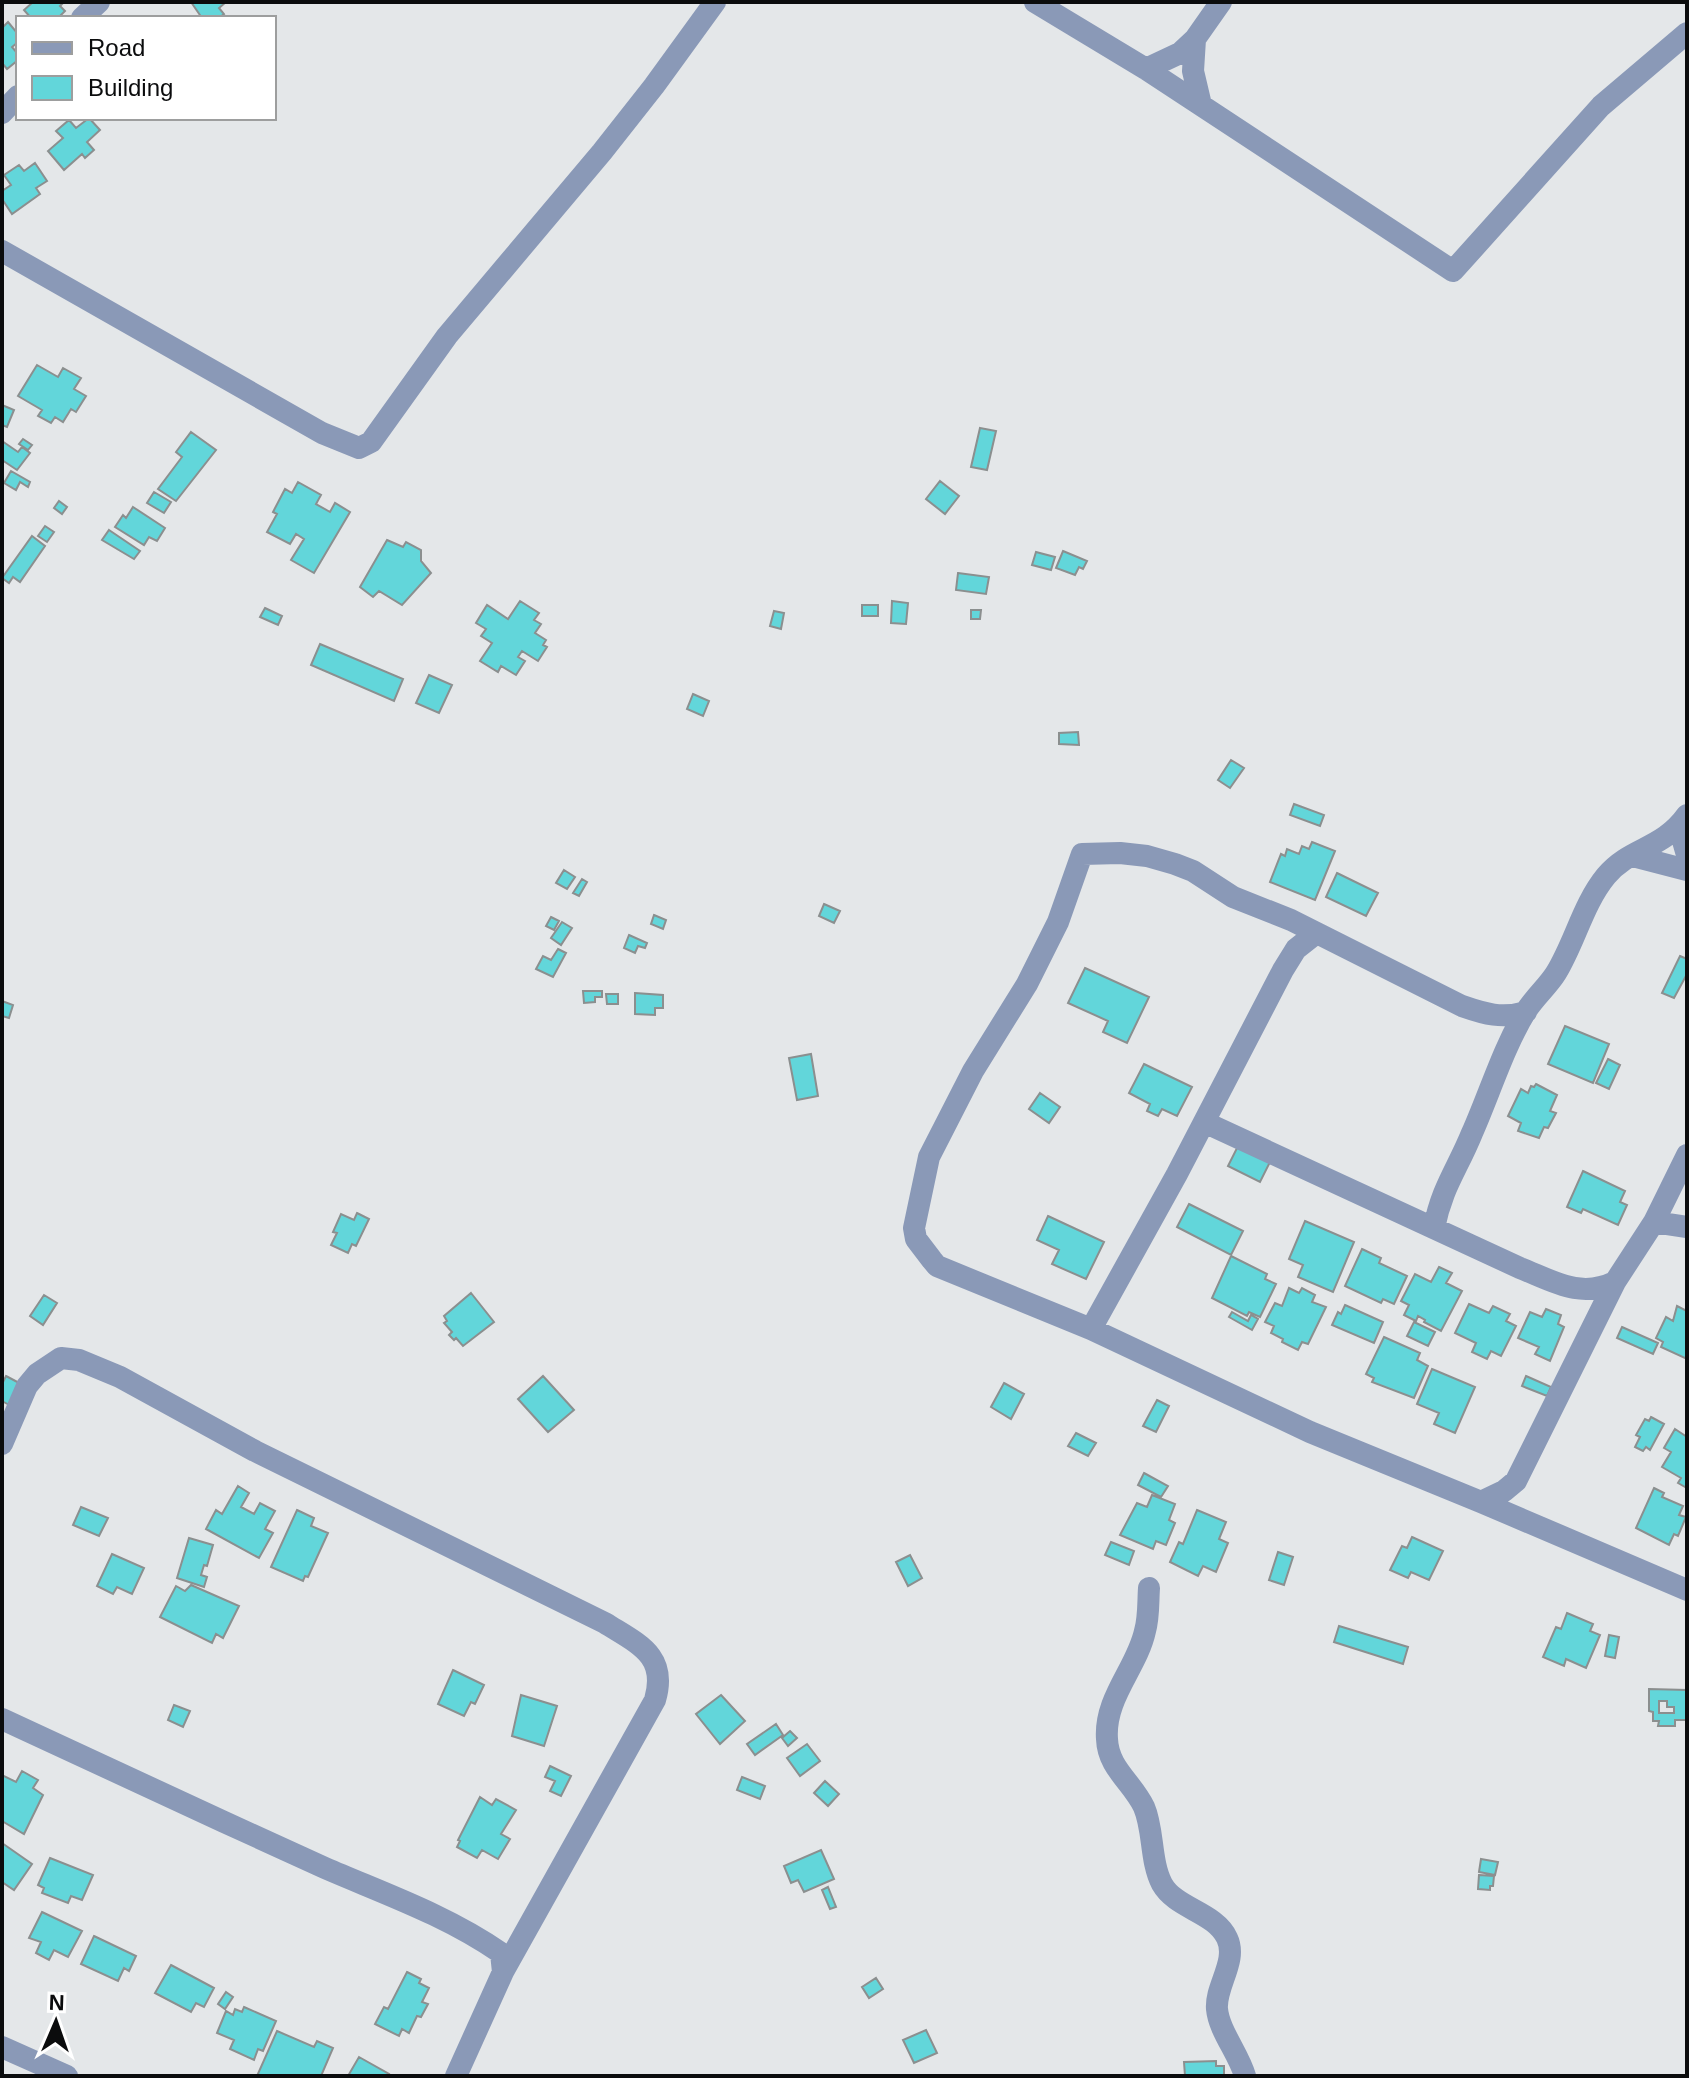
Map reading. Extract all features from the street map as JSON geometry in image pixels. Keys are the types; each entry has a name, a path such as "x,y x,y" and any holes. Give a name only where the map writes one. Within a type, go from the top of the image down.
{"street":[{"path":"84,16 99,2"},
{"path":"2,251 322,433 359,448 371,442 447,336 602,152 715,2"},
{"path":"1035,2 1146,69 1453,271 1601,106 1687,33"},
{"path":"1146,69 1180,53 1195,39 1221,2"},
{"path":"1195,39 1193,71 1201,105"},
{"path":"2,113 16,98"},
{"path":"1683,821 1687,855"},
{"path":"1434,1228 1443,1191 1466,1148 1526,1012 1556,973 1586,907 1603,879 1619,861 1661,842 1683,821"},
{"path":"1526,1012 1511,1016 1489,1015 1462,1006 1291,920 1233,897 1193,871 1175,864 1134,855 1082,854 1058,922 1027,984 973,1071 929,1157 914,1228 916,1239 937,1266 1091,1329 1310,1432 1687,1590"},
{"path":"1633,856 1687,870"},
{"path":"1291,920 1296,949"},
{"path":"1091,1329 1283,970 1296,949 1315,934"},
{"path":"1204,1122 1562,1285 1586,1291 1615,1282"},
{"path":"1481,1502 1504,1491 1516,1481 1615,1282 1654,1222 1687,1155"},
{"path":"1654,1222 1687,1227"},
{"path":"2,1444 27,1386 37,1374 61,1358 79,1360 120,1377 255,1451 605,1623 655,1662 659,1672 655,1700 503,1972 456,2076"},
{"path":"1516,1481 1518,1518"},
{"path":"1663,1579 1687,1574"},
{"path":"1149,1588 1145,1631 1120,1683 1108,1719 1106,1738 1110,1756 1144,1808 1163,1884 1226,1935 1230,1946 1227,1970 1216,2007 1245,2076"},
{"path":"2,1719 474,1934 501,1953 503,1972"},
{"path":"2,2047 67,2076"}],"building":[{"path":"33,2 64,2 60,6 65,11 60,16 29,16 24,10"},
{"path":"191,2 226,2 219,8 224,14 222,16 201,16"},
{"path":"8,22 16,32 16,44 12,47 16,52 16,62 7,69 2,63 2,28"},
{"path":"69,120 76,128 91,120 100,130 87,142 94,150 85,158 82,154 64,170 48,151 63,138 56,131"},
{"path":"35,163 47,181 36,188 40,194 12,214 2,199 2,191 11,185 4,175 19,165 24,171"},
{"path":"37,365 58,377 63,368 81,378 74,389 86,396 76,412 71,409 63,422 55,417 51,423 38,416 42,410 18,396"},
{"path":"2,405 14,410 7,427 2,425"},
{"path":"980,428 996,431 987,470 971,467"},
{"path":"191,432 216,450 176,501 158,489 182,457 176,452"},
{"path":"23,439 32,445 28,450 19,444"},
{"path":"2,441 18,452 22,447 30,453 17,470 2,460"},
{"path":"11,471 30,482 28,487 20,482 16,490 4,483"},
{"path":"940,481 959,496 945,514 926,499"},
{"path":"298,482 321,495 316,504 330,512 335,503 350,512 314,573 291,560 304,539 296,534 290,544 267,532 285,489 292,493"},
{"path":"154,492 171,502 164,513 147,503"},
{"path":"59,501 67,507 62,514 54,508"},
{"path":"133,507 165,528 157,541 149,537 144,545 115,527"},
{"path":"45,526 54,532 47,542 38,536"},
{"path":"109,530 140,551 134,559 102,540"},
{"path":"32,536 45,546 20,582 13,577 9,583 2,578"},
{"path":"387,540 403,547 406,542 421,550 421,561 431,573 402,605 379,591 373,597 360,587"},
{"path":"1063,551 1087,561 1083,569 1079,567 1075,575 1056,568"},
{"path":"1036,552 1055,557 1051,570 1032,565"},
{"path":"958,573 989,577 986,594 956,590"},
{"path":"520,601 539,613 534,620 541,624 535,633 546,640 543,645 547,647 538,661 522,651 518,657 525,661 516,675 501,666 498,672 480,661 492,643 481,636 486,629 476,623 487,605 508,619"},
{"path":"892,601 908,603 906,624 891,623"},
{"path":"862,605 878,605 878,616 862,616"},
{"path":"265,608 282,616 278,625 260,617"},
{"path":"971,610 981,610 980,619 971,619"},
{"path":"774,611 784,613 781,629 770,626"},
{"path":"320,644 403,679 394,701 311,665"},
{"path":"429,675 452,685 439,713 416,703"},
{"path":"693,694 709,701 703,716 687,709"},
{"path":"1078,732 1079,745 1059,744 1059,733"},
{"path":"1231,760 1244,768 1230,788 1218,780"},
{"path":"1294,804 1324,815 1320,826 1290,815"},
{"path":"1312,842 1335,851 1315,900 1270,882 1281,854 1285,856 1287,849 1299,854 1302,846 1309,849"},
{"path":"564,870 575,877 567,889 556,883"},
{"path":"1337,873 1378,893 1366,916 1326,897"},
{"path":"582,879 587,882 579,896 573,893"},
{"path":"824,904 840,911 834,923 819,916"},
{"path":"654,915 666,920 663,929 651,924"},
{"path":"551,917 559,921 554,930 546,926"},
{"path":"562,922 572,928 561,945 551,938"},
{"path":"629,935 647,943 645,948 638,946 635,953 624,948"},
{"path":"558,949 566,953 553,977 536,969 543,956 551,960"},
{"path":"1680,956 1687,959 1687,974 1674,998 1662,993"},
{"path":"1085,968 1149,997 1127,1043 1103,1032 1108,1021 1068,1003"},
{"path":"583,991 602,991 602,997 595,997 595,1002 584,1003"},
{"path":"635,993 663,995 663,1008 655,1008 655,1015 635,1014"},
{"path":"606,994 618,994 618,1004 607,1004"},
{"path":"2,1001 13,1005 9,1018 2,1016"},
{"path":"1565,1026 1609,1044 1593,1083 1548,1064"},
{"path":"811,1054 818,1096 797,1100 789,1058"},
{"path":"1608,1059 1620,1065 1609,1089 1596,1083"},
{"path":"1144,1064 1192,1087 1177,1116 1162,1109 1158,1116 1147,1111 1150,1104 1129,1093"},
{"path":"1536,1084 1557,1095 1550,1111 1556,1113 1539,1138 1518,1131 1521,1123 1508,1116 1521,1089 1528,1093 1531,1086"},
{"path":"1040,1093 1060,1107 1049,1123 1029,1109"},
{"path":"1238,1146 1270,1162 1260,1182 1228,1166"},
{"path":"1583,1171 1625,1191 1620,1202 1627,1205 1618,1225 1583,1209 1581,1213 1567,1207"},
{"path":"1189,1204 1243,1231 1231,1255 1177,1227"},
{"path":"357,1213 369,1219 356,1246 352,1244 348,1253 331,1245 341,1214 354,1220"},
{"path":"1048,1216 1104,1242 1086,1279 1052,1264 1059,1250 1037,1240"},
{"path":"1305,1221 1354,1242 1333,1292 1298,1277 1303,1265 1289,1259"},
{"path":"1362,1249 1381,1258 1379,1263 1407,1276 1394,1304 1383,1299 1381,1303 1345,1286"},
{"path":"1231,1256 1267,1274 1265,1279 1276,1284 1260,1317 1249,1312 1247,1316 1212,1298"},
{"path":"1439,1267 1452,1273 1446,1283 1462,1291 1441,1331 1418,1316 1416,1321 1404,1315 1409,1305 1401,1301 1415,1274 1431,1282"},
{"path":"1289,1288 1299,1293 1302,1288 1315,1295 1312,1302 1326,1307 1308,1344 1302,1342 1298,1350 1271,1333 1274,1326 1265,1322 1275,1303 1282,1306"},
{"path":"471,1293 494,1322 463,1346 449,1335 452,1332 444,1323 447,1321 444,1316"},
{"path":"44,1295 57,1303 43,1325 30,1316"},
{"path":"1469,1304 1489,1313 1493,1306 1510,1314 1506,1321 1516,1326 1501,1356 1491,1351 1487,1359 1472,1352 1476,1343 1455,1333"},
{"path":"1345,1305 1383,1322 1374,1343 1332,1325"},
{"path":"1677,1306 1687,1311 1687,1359 1661,1347 1663,1342 1656,1338 1666,1317 1673,1321"},
{"path":"1546,1309 1561,1315 1558,1324 1564,1327 1550,1361 1535,1354 1539,1347 1518,1338 1530,1312 1542,1317"},
{"path":"1232,1312 1248,1321 1251,1315 1258,1319 1252,1330 1229,1317"},
{"path":"1414,1322 1435,1332 1428,1346 1407,1336"},
{"path":"1622,1327 1658,1343 1653,1354 1617,1338"},
{"path":"1384,1337 1420,1353 1417,1360 1428,1366 1414,1398 1372,1382 1374,1378 1366,1374"},
{"path":"1432,1369 1475,1387 1455,1433 1434,1424 1439,1413 1417,1404"},
{"path":"6,1376 23,1385 11,1406 2,1401 2,1384"},
{"path":"543,1376 574,1410 548,1432 518,1399"},
{"path":"1526,1376 1551,1387 1547,1396 1522,1386"},
{"path":"1004,1383 1024,1394 1011,1419 991,1407"},
{"path":"1157,1400 1169,1406 1156,1432 1143,1426"},
{"path":"1651,1417 1664,1424 1650,1450 1646,1447 1643,1451 1635,1447 1640,1437 1636,1435 1645,1419 1649,1421"},
{"path":"1675,1429 1687,1437 1687,1488 1678,1483 1681,1478 1662,1467 1671,1452 1664,1448"},
{"path":"1076,1433 1096,1443 1088,1456 1068,1446"},
{"path":"1144,1473 1168,1486 1161,1497 1138,1485"},
{"path":"238,1486 249,1493 241,1507 254,1514 260,1503 275,1511 265,1529 273,1533 259,1558 206,1529 216,1510 222,1514"},
{"path":"1654,1488 1664,1493 1662,1497 1683,1506 1679,1515 1686,1517 1678,1536 1674,1534 1669,1545 1636,1528"},
{"path":"1152,1495 1175,1504 1169,1520 1175,1523 1166,1545 1156,1541 1153,1549 1120,1535 1137,1503 1147,1507"},
{"path":"81,1507 108,1518 99,1536 73,1525"},
{"path":"297,1510 314,1518 311,1526 328,1533 308,1577 305,1576 303,1581 271,1567"},
{"path":"1197,1510 1226,1522 1219,1539 1228,1543 1216,1572 1203,1566 1198,1576 1170,1562 1179,1542 1183,1544"},
{"path":"1412,1537 1443,1551 1429,1580 1411,1572 1408,1578 1390,1570 1402,1546 1407,1548"},
{"path":"189,1538 213,1545 201,1575 207,1577 204,1587 177,1578"},
{"path":"1111,1542 1134,1551 1129,1565 1105,1555"},
{"path":"1278,1552 1293,1557 1284,1585 1269,1580"},
{"path":"112,1554 144,1568 132,1594 117,1587 113,1594 97,1586"},
{"path":"910,1555 922,1578 908,1586 896,1562"},
{"path":"191,1585 239,1606 223,1638 216,1634 212,1643 160,1617 176,1586 185,1591"},
{"path":"1567,1613 1593,1624 1590,1631 1600,1635 1586,1668 1566,1659 1564,1666 1543,1657 1556,1627 1561,1629"},
{"path":"1339,1626 1408,1647 1403,1664 1334,1642"},
{"path":"1609,1635 1619,1637 1615,1658 1605,1656"},
{"path":"453,1670 484,1685 475,1704 471,1702 464,1716 438,1704"},
{"path":"1649,1689 1687,1690 1687,1720 1675,1720 1675,1726 1658,1726 1659,1721 1653,1721 1653,1712 1649,1711","holes":["1659,1701 1667,1701 1667,1707 1674,1707 1674,1713 1659,1713"]},
{"path":"521,1695 557,1706 544,1746 512,1736"},
{"path":"721,1695 745,1721 720,1744 696,1714"},
{"path":"174,1705 190,1711 183,1727 168,1720"},
{"path":"776,1724 783,1735 755,1755 747,1744"},
{"path":"790,1731 797,1738 788,1746 782,1738"},
{"path":"807,1744 820,1761 800,1776 787,1758"},
{"path":"550,1766 571,1776 561,1796 550,1791 555,1781 545,1777"},
{"path":"22,1771 38,1780 33,1788 43,1795 24,1834 2,1821 2,1775 16,1782"},
{"path":"742,1777 765,1786 760,1799 737,1790"},
{"path":"825,1781 839,1794 828,1806 814,1793"},
{"path":"480,1797 492,1805 496,1799 516,1810 501,1834 510,1839 498,1859 482,1850 477,1858 457,1847"},
{"path":"2,1843 32,1864 14,1890 2,1882"},
{"path":"821,1850 834,1879 804,1892 798,1880 791,1883 784,1866"},
{"path":"50,1858 93,1875 82,1900 71,1896 68,1903 42,1893 44,1888 38,1885"},
{"path":"1481,1859 1498,1862 1495,1875 1479,1872"},
{"path":"1479,1875 1494,1876 1490,1890 1478,1889"},
{"path":"828,1887 836,1907 830,1909 822,1890"},
{"path":"42,1912 82,1931 68,1957 54,1950 49,1960 36,1953 41,1942 29,1938"},
{"path":"94,1936 136,1956 129,1971 124,1968 118,1981 81,1964"},
{"path":"171,1965 214,1988 204,2007 196,2003 191,2012 155,1993"},
{"path":"407,1972 421,1979 419,1983 429,1988 422,2002 428,2004 421,2017 417,2016 409,2033 402,2029 399,2036 375,2024 384,2007 388,2009"},
{"path":"876,1978 883,1989 869,1998 862,1987"},
{"path":"226,1992 233,1997 225,2009 218,2004"},
{"path":"244,2007 276,2021 263,2051 258,2049 254,2060 230,2049 234,2040 217,2033 226,2011 233,2015 235,2009 242,2012"},
{"path":"926,2030 937,2053 914,2063 903,2040"},
{"path":"277,2031 314,2047 317,2041 333,2048 321,2076 257,2076"},
{"path":"359,2057 389,2074 388,2076 348,2076"},
{"path":"1216,2061 1216,2066 1224,2066 1224,2076 1185,2076 1184,2062"}]}
